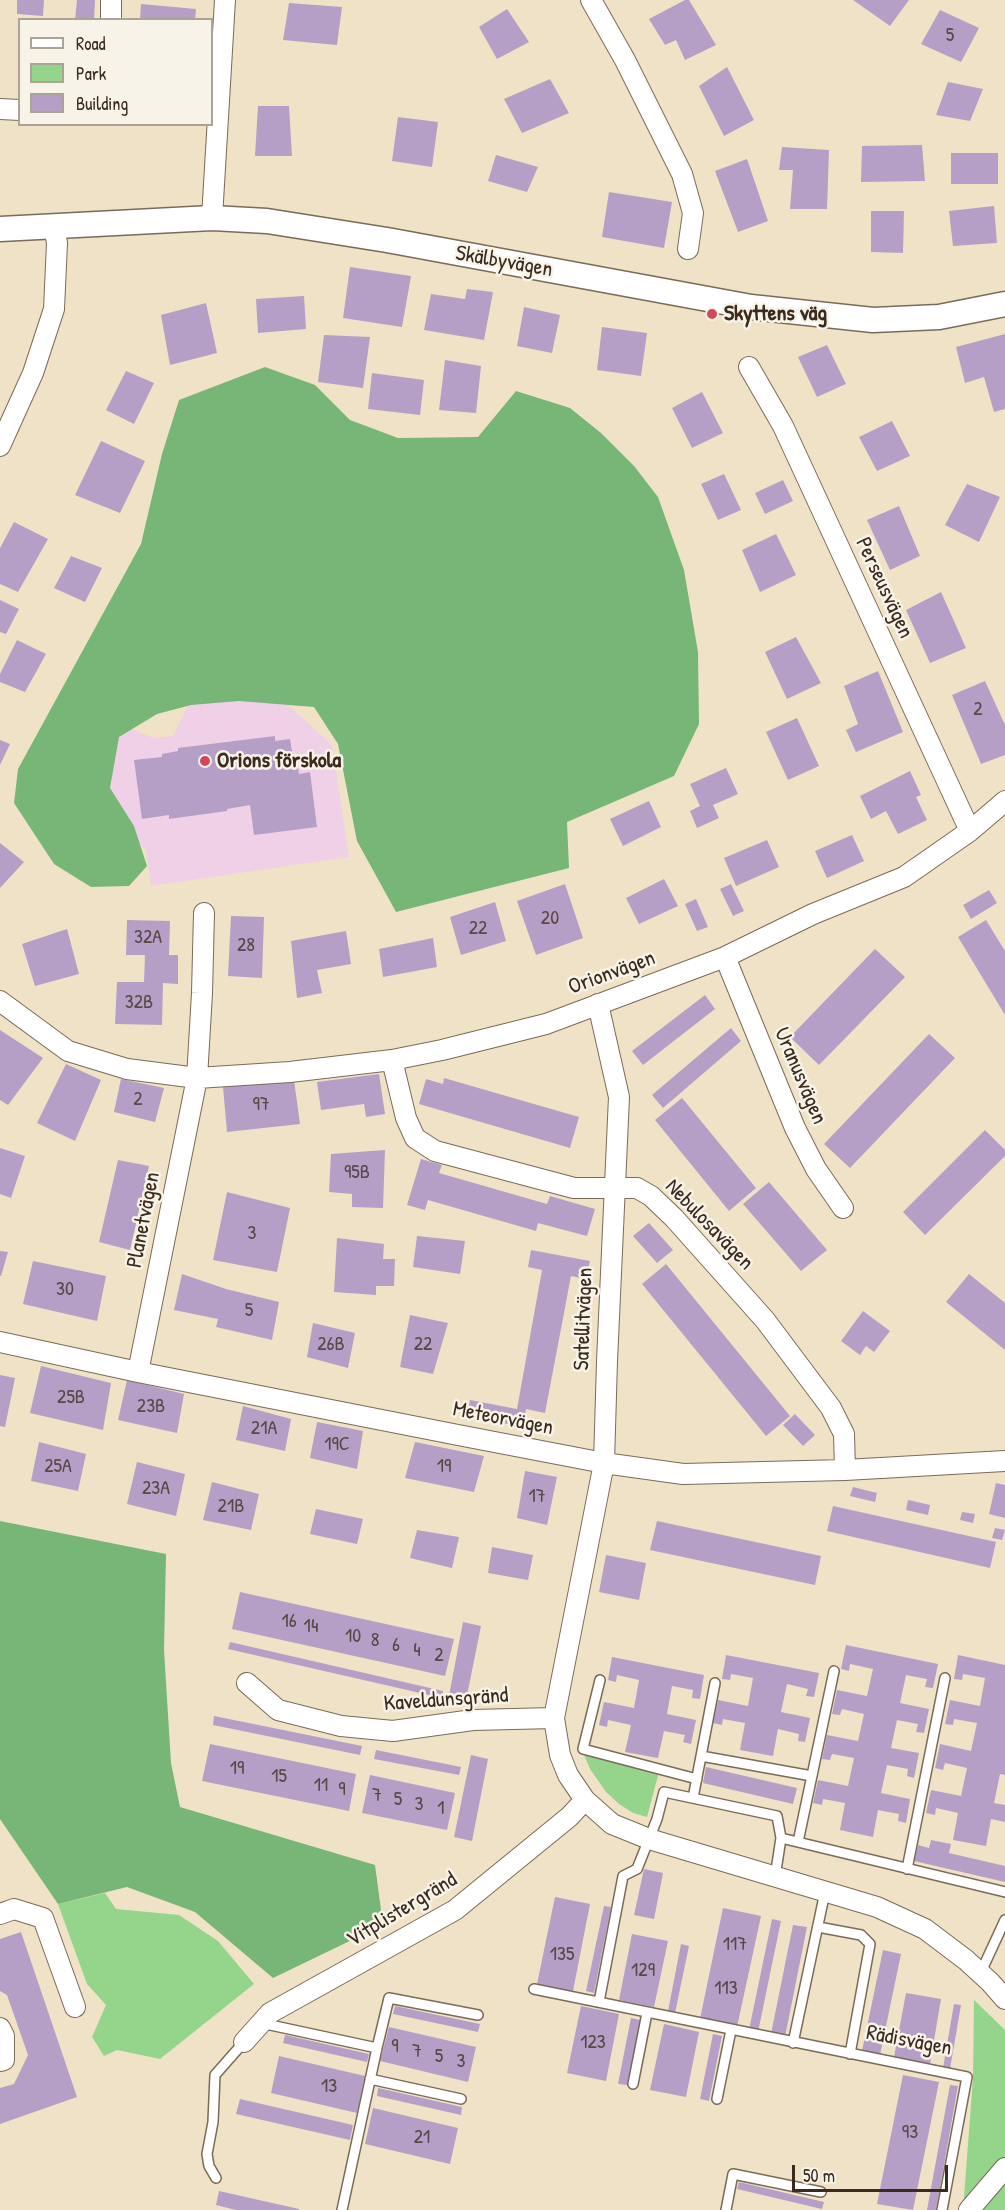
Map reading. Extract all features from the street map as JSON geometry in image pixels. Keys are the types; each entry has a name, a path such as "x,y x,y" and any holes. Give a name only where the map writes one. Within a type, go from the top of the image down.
{"street":[{"path":"111,0 111,18"},
{"path":"212,218 214,122 225,0"},
{"path":"591,0 625,60 682,174 693,213 688,249"},
{"path":"0,109 18,110"},
{"name":"Skälbyvägen","path":"0,229 212,218 267,221 387,240 751,307 873,320 939,317 1005,304"},
{"path":"0,446 33,373 54,309 57,243 54,226"},
{"name":"Perseusvägen","path":"748,367 783,426 969,831"},
{"name":"Orionvägen","path":"0,1001 68,1050 128,1069 196,1078 290,1072 392,1060 546,1024 725,957 813,914 904,877 969,831 1005,801"},
{"path":"196,1078 202,993 204,913"},
{"name":"Uranusvägen","path":"725,957 795,1128 816,1169 843,1208"},
{"name":"Satellitvägen","path":"554,1718 604,1462 619,1096 597,1004"},
{"name":"Nebulosavägen","path":"392,1060 406,1118 415,1138 435,1151 574,1188 638,1188 651,1196 674,1218 765,1320 831,1408 844,1434 845,1470"},
{"name":"Planetvägen","path":"138,1372 196,1078"},
{"name":"Meteorvägen","path":"0,1342 138,1372 604,1462 683,1474 845,1470 1005,1461"},
{"name":"Kaveldunsgränd","path":"246,1683 278,1710 341,1726 393,1731 473,1720 554,1718"},
{"path":"554,1718 560,1755 568,1775 585,1800 612,1824 649,1839 877,1907 925,1929 966,1960 1005,1999"},
{"name":"Vitplistergränd","path":"244,2042 270,2013 455,1910 560,1824 585,1800"},
{"path":"0,1914 14,1909 43,1918 75,2007"},
{"path":"0,2028 4,2036 4,2060 0,2061"},
{"path":"969,2210 1005,2168"}],"lane":[{"path":"798,1842 834,1671"},
{"path":"907,1869 945,1678"},
{"path":"600,1680 583,1749 697,1779"},
{"path":"693,1798 715,1683"},
{"path":"701,1756 812,1776"},
{"path":"599,2002 623,1876 637,1869 657,1820 664,1792 777,1816 781,1838 775,1877"},
{"path":"781,1838 1005,1892"},
{"path":"793,2043 825,1892"},
{"path":"980,1974 1005,1920"},
{"name":"Rädisvägen","path":"818,1927 861,1935 870,1944 850,2054"},
{"name":"Rädisvägen","path":"534,1989 967,2077 942,2210"},
{"path":"342,2210 389,1998 478,2015"},
{"path":"633,2084 647,2013"},
{"path":"261,2023 377,2048"},
{"path":"717,2099 730,2030"},
{"name":"Vitplistergränd","path":"216,2178 209,2166 207,2154 213,2122 215,2075 244,2042"},
{"path":"370,2079 462,2099"},
{"path":"726,2210 733,2174 821,2192"}],"shaded area":[{"name":"Orions förskola","path":"238,659 332,745 349,857 151,886 146,850 70,778 94,715 154,738 173,736 200,682"}],"green space":[{"path":"265,367 315,385 350,420 398,438 478,437 516,391 570,408 601,433 634,466 658,497 684,570 698,652 699,724 674,776 567,822 569,868 396,912 357,841 338,744 314,707 239,701 191,705 157,714 119,737 110,788 134,826 147,866 129,886 91,887 54,864 14,803 18,769 141,544 162,454 179,400"},
{"path":"0,1521 166,1554 164,1650 171,1763 180,1807 375,1865 383,1925 273,1978 195,1912 127,1887 58,1904 0,1819"},
{"path":"584,1755 659,1772 647,1817 633,1813 606,1792 590,1769"},
{"path":"105,1893 116,1909 179,1915 218,1941 254,1984 160,2059 117,2050 104,2056 92,2037 106,2005 87,1984 58,1904"},
{"path":"974,2000 1005,2030 1005,2210 963,2210 973,2078"}],"building":[{"path":"17,0 44,0 43,16 17,14"},
{"path":"77,0 95,0 94,18 75,18"},
{"path":"689,0 716,45 685,60 676,40 665,45 649,19"},
{"path":"853,0 909,0 890,26"},
{"path":"289,3 342,7 337,45 283,40"},
{"path":"141,4 196,9 195,18 140,18"},
{"path":"507,9 529,42 497,59 479,27"},
{"path":"940,10 979,28 961,62 921,44"},
{"path":"727,67 754,120 724,136 699,86"},
{"path":"550,79 569,113 522,133 504,99"},
{"path":"948,82 983,89 970,121 936,115"},
{"path":"258,106 289,106 292,156 255,156"},
{"path":"398,117 438,122 432,167 392,161"},
{"path":"922,145 925,181 861,182 862,146"},
{"path":"782,147 829,150 827,209 790,209 793,170 779,170"},
{"path":"951,153 998,153 998,184 951,184"},
{"path":"496,155 538,167 527,192 488,181"},
{"path":"747,159 768,221 738,232 715,171"},
{"path":"609,192 672,202 664,248 602,237"},
{"path":"994,206 997,243 953,246 949,211"},
{"path":"871,211 904,211 903,253 871,252"},
{"path":"350,267 411,276 402,327 343,318"},
{"path":"467,289 493,292 484,340 424,330 431,294 465,299"},
{"path":"304,296 306,329 258,333 256,299"},
{"path":"206,303 217,353 170,365 161,315"},
{"path":"524,307 560,315 552,353 517,346"},
{"path":"602,327 647,333 641,376 597,370"},
{"path":"1005,334 1005,409 994,412 984,377 965,383 956,347"},
{"path":"324,335 370,337 363,388 318,382"},
{"path":"827,345 846,384 817,397 798,357"},
{"path":"445,360 481,366 476,413 439,410"},
{"path":"126,371 154,383 134,424 106,410"},
{"path":"372,373 424,380 420,415 368,409"},
{"path":"702,392 723,433 692,448 672,408"},
{"path":"892,421 910,456 877,471 859,437"},
{"path":"101,441 145,461 120,513 75,495"},
{"path":"724,474 741,510 718,520 701,484"},
{"path":"783,480 793,501 765,514 755,493"},
{"path":"967,484 1000,497 979,542 945,525"},
{"path":"899,506 920,556 890,570 867,520"},
{"path":"14,522 48,539 18,592 0,584 0,548"},
{"path":"776,534 796,575 760,592 742,550"},
{"path":"71,556 102,568 85,602 54,588"},
{"path":"941,592 966,648 930,663 906,610"},
{"path":"0,600 19,609 6,634 0,632"},
{"path":"796,637 821,683 787,699 765,652"},
{"path":"17,640 46,654 25,692 0,682 0,674"},
{"path":"878,671 903,732 856,752 846,730 858,724 844,686"},
{"path":"985,681 1005,725 1005,755 981,764 952,695"},
{"path":"797,718 819,766 788,780 766,732"},
{"path":"275,736 275,741 290,739 293,758 297,758 299,774 310,772 317,827 254,835 250,805 227,809 227,811 169,819 169,815 142,819 134,760 162,757 162,754 178,751 178,748"},
{"path":"0,740 10,744 0,765"},
{"path":"726,768 738,794 713,805 719,818 697,828 690,811 700,806 690,784"},
{"path":"910,771 921,795 916,797 927,820 898,834 886,811 871,819 860,796"},
{"path":"649,801 661,827 623,846 610,819"},
{"path":"852,835 864,861 827,878 815,851"},
{"path":"767,840 779,867 736,886 724,858"},
{"path":"0,843 24,862 0,888"},
{"path":"664,879 678,906 639,924 626,898"},
{"path":"565,884 583,938 536,955 517,901"},
{"path":"731,884 744,911 733,916 720,889"},
{"path":"989,890 997,903 971,919 963,905"},
{"path":"696,899 708,927 697,931 685,904"},
{"path":"495,902 506,941 461,955 450,917"},
{"path":"231,916 264,917 262,978 228,976"},
{"path":"127,920 170,921 169,955 178,955 178,984 163,983 162,1025 115,1024 117,982 144,982 145,955 126,955"},
{"path":"986,920 1005,951 1005,1015 958,937"},
{"path":"67,929 79,974 35,986 22,944"},
{"path":"346,931 351,964 317,970 322,993 297,998 291,941"},
{"path":"433,938 437,967 383,977 379,949"},
{"path":"875,949 905,977 819,1065 790,1037"},
{"path":"705,995 715,1009 643,1065 632,1051"},
{"path":"731,1028 741,1041 663,1108 652,1095"},
{"path":"0,1030 43,1058 8,1105 0,1100"},
{"path":"929,1034 955,1058 850,1168 824,1144"},
{"path":"66,1064 101,1080 75,1141 37,1123"},
{"path":"379,1074 385,1114 366,1117 364,1104 321,1110 317,1082"},
{"path":"444,1078 579,1117 570,1148 419,1104 426,1079 443,1084"},
{"path":"121,1079 164,1088 155,1122 114,1112"},
{"path":"294,1080 300,1124 227,1132 223,1087"},
{"path":"682,1098 756,1188 729,1211 655,1120"},
{"path":"985,1130 1005,1150 1005,1156 925,1235 903,1212"},
{"path":"0,1148 25,1156 11,1198 0,1194"},
{"path":"385,1150 383,1208 352,1207 352,1194 329,1192 331,1154"},
{"path":"421,1159 442,1165 439,1173 547,1204 550,1196 595,1209 587,1236 538,1223 536,1231 428,1200 425,1210 407,1205"},
{"path":"118,1160 149,1166 130,1250 99,1242"},
{"path":"769,1182 827,1250 801,1271 743,1204"},
{"path":"227,1192 290,1208 277,1272 213,1260"},
{"path":"649,1223 673,1250 657,1263 633,1236"},
{"path":"417,1236 465,1241 460,1274 413,1267"},
{"path":"337,1238 384,1244 383,1259 395,1259 394,1286 376,1286 376,1295 334,1292"},
{"path":"531,1250 590,1261 586,1279 571,1276 545,1413 526,1409 523,1427 467,1416 470,1400 517,1409 542,1270 528,1267"},
{"path":"0,1251 8,1252 1,1276 0,1276"},
{"path":"33,1261 106,1276 97,1321 23,1304"},
{"path":"666,1264 790,1416 766,1436 642,1284"},
{"path":"182,1274 226,1289 279,1302 272,1340 216,1327 218,1319 174,1310"},
{"path":"969,1274 1005,1303 1005,1350 946,1302"},
{"path":"863,1311 890,1331 874,1352 866,1346 860,1355 841,1341"},
{"path":"410,1315 448,1323 433,1374 400,1367"},
{"path":"313,1323 355,1333 348,1368 307,1357"},
{"path":"41,1366 111,1383 103,1430 30,1413"},
{"path":"0,1375 15,1378 5,1427 0,1426"},
{"path":"127,1380 184,1394 177,1433 118,1420"},
{"path":"243,1406 291,1419 285,1451 236,1440"},
{"path":"795,1414 815,1435 803,1446 783,1425"},
{"path":"317,1422 363,1431 357,1469 310,1458"},
{"path":"39,1442 86,1454 78,1491 31,1481"},
{"path":"415,1442 484,1456 474,1492 405,1478"},
{"path":"137,1462 185,1474 176,1516 127,1504"},
{"path":"525,1471 557,1477 547,1525 517,1518"},
{"path":"212,1482 259,1494 251,1530 203,1520"},
{"path":"996,1483 1005,1485 1005,1518 989,1514"},
{"path":"853,1487 877,1493 875,1502 850,1496"},
{"path":"908,1500 930,1505 928,1515 906,1510"},
{"path":"833,1506 996,1542 990,1568 827,1531"},
{"path":"316,1509 363,1519 357,1544 310,1534"},
{"path":"962,1512 975,1514 973,1523 960,1520"},
{"path":"657,1521 821,1556 815,1585 650,1550"},
{"path":"995,1528 1005,1530 1002,1540 992,1538"},
{"path":"417,1530 459,1537 452,1568 410,1558"},
{"path":"492,1547 533,1555 528,1580 488,1573"},
{"path":"606,1555 646,1563 639,1600 599,1592"},
{"path":"240,1592 454,1639 445,1676 232,1629"},
{"path":"463,1622 481,1626 465,1705 448,1701"},
{"path":"230,1642 443,1691 442,1698 228,1649"},
{"path":"846,1645 938,1664 933,1688 925,1687 927,1679 906,1675 900,1703 929,1709 924,1733 916,1732 918,1724 897,1720 891,1748 919,1753 914,1778 907,1776 908,1769 887,1765 881,1793 910,1799 906,1823 898,1821 899,1814 878,1810 873,1837 840,1830 845,1803 823,1799 822,1805 813,1803 818,1780 848,1786 854,1758 832,1754 830,1760 822,1759 827,1735 858,1741 864,1714 842,1709 840,1715 832,1714 837,1690 867,1696 873,1669 850,1664 849,1671 841,1669"},
{"path":"726,1655 819,1673 814,1697 806,1696 808,1689 787,1684 781,1712 810,1718 805,1742 798,1741 799,1734 778,1729 773,1756 740,1750 745,1723 723,1719 722,1725 713,1723 718,1700 748,1706 753,1678 731,1674 730,1680 722,1679"},
{"path":"958,1655 1005,1665 1005,1775 1000,1774 994,1803 1005,1805 1005,1822 991,1819 986,1846 953,1840 958,1813 936,1808 935,1815 926,1813 931,1790 961,1796 967,1768 945,1763 943,1770 935,1768 940,1744 971,1751 977,1723 954,1719 953,1725 945,1724 950,1700 980,1706 985,1678 963,1674 962,1680 954,1679"},
{"path":"612,1657 704,1675 700,1699 692,1698 693,1690 672,1686 667,1714 696,1720 691,1744 683,1742 685,1735 664,1731 658,1758 625,1752 631,1725 608,1720 607,1727 599,1725 604,1702 634,1708 639,1680 617,1675 616,1682 608,1680"},
{"path":"214,1716 362,1746 360,1755 213,1725"},
{"path":"210,1744 356,1774 349,1811 202,1781"},
{"path":"376,1750 461,1767 459,1775 374,1759"},
{"path":"471,1755 488,1759 472,1841 454,1837"},
{"path":"706,1767 797,1788 793,1804 703,1783"},
{"path":"370,1775 455,1793 447,1830 362,1813"},
{"path":"931,1840 951,1844 949,1853 1005,1866 1005,1882 914,1861 918,1845 929,1848"},
{"path":"644,1869 663,1873 654,1919 634,1915"},
{"path":"555,1897 590,1904 573,1991 537,1984"},
{"path":"604,1906 611,1907 594,1993 586,1991"},
{"path":"723,1908 761,1916 737,2027 700,2019"},
{"path":"772,1919 781,1921 758,2032 749,2030"},
{"path":"793,1925 807,1927 785,2037 771,2034"},
{"path":"21,1932 77,2097 0,2124 0,2088 14,2084 28,2055 7,1995 0,1991 0,1939"},
{"path":"632,1934 668,1941 654,2007 619,2000"},
{"path":"681,1944 689,1946 675,2013 668,2011"},
{"path":"883,1950 901,1954 880,2055 862,2051"},
{"path":"906,1993 941,1999 930,2064 894,2057"},
{"path":"954,2004 961,2005 950,2069 943,2068"},
{"path":"395,2006 480,2024 478,2032 393,2014"},
{"path":"581,2006 619,2014 606,2081 567,2073"},
{"path":"631,2018 640,2020 627,2085 618,2084"},
{"path":"664,2024 699,2032 686,2097 650,2090"},
{"path":"389,2027 476,2047 468,2082 380,2061"},
{"path":"713,2034 722,2036 709,2101 700,2099"},
{"path":"285,2035 369,2054 367,2062 283,2043"},
{"path":"279,2056 365,2076 357,2113 271,2093"},
{"path":"903,2075 939,2082 913,2210 877,2204"},
{"path":"950,2085 958,2086 936,2210 927,2210"},
{"path":"378,2088 462,2107 461,2115 377,2096"},
{"path":"240,2099 353,2125 350,2140 236,2114"},
{"path":"373,2108 458,2128 450,2164 365,2144"},
{"path":"739,2182 824,2202 822,2209 737,2189"},
{"path":"219,2191 299,2210 236,2210 216,2205"}],"place":[{"name":"Skyttens väg","path":"712,314"},
{"name":"Orions förskola","path":"205,761"}]}
